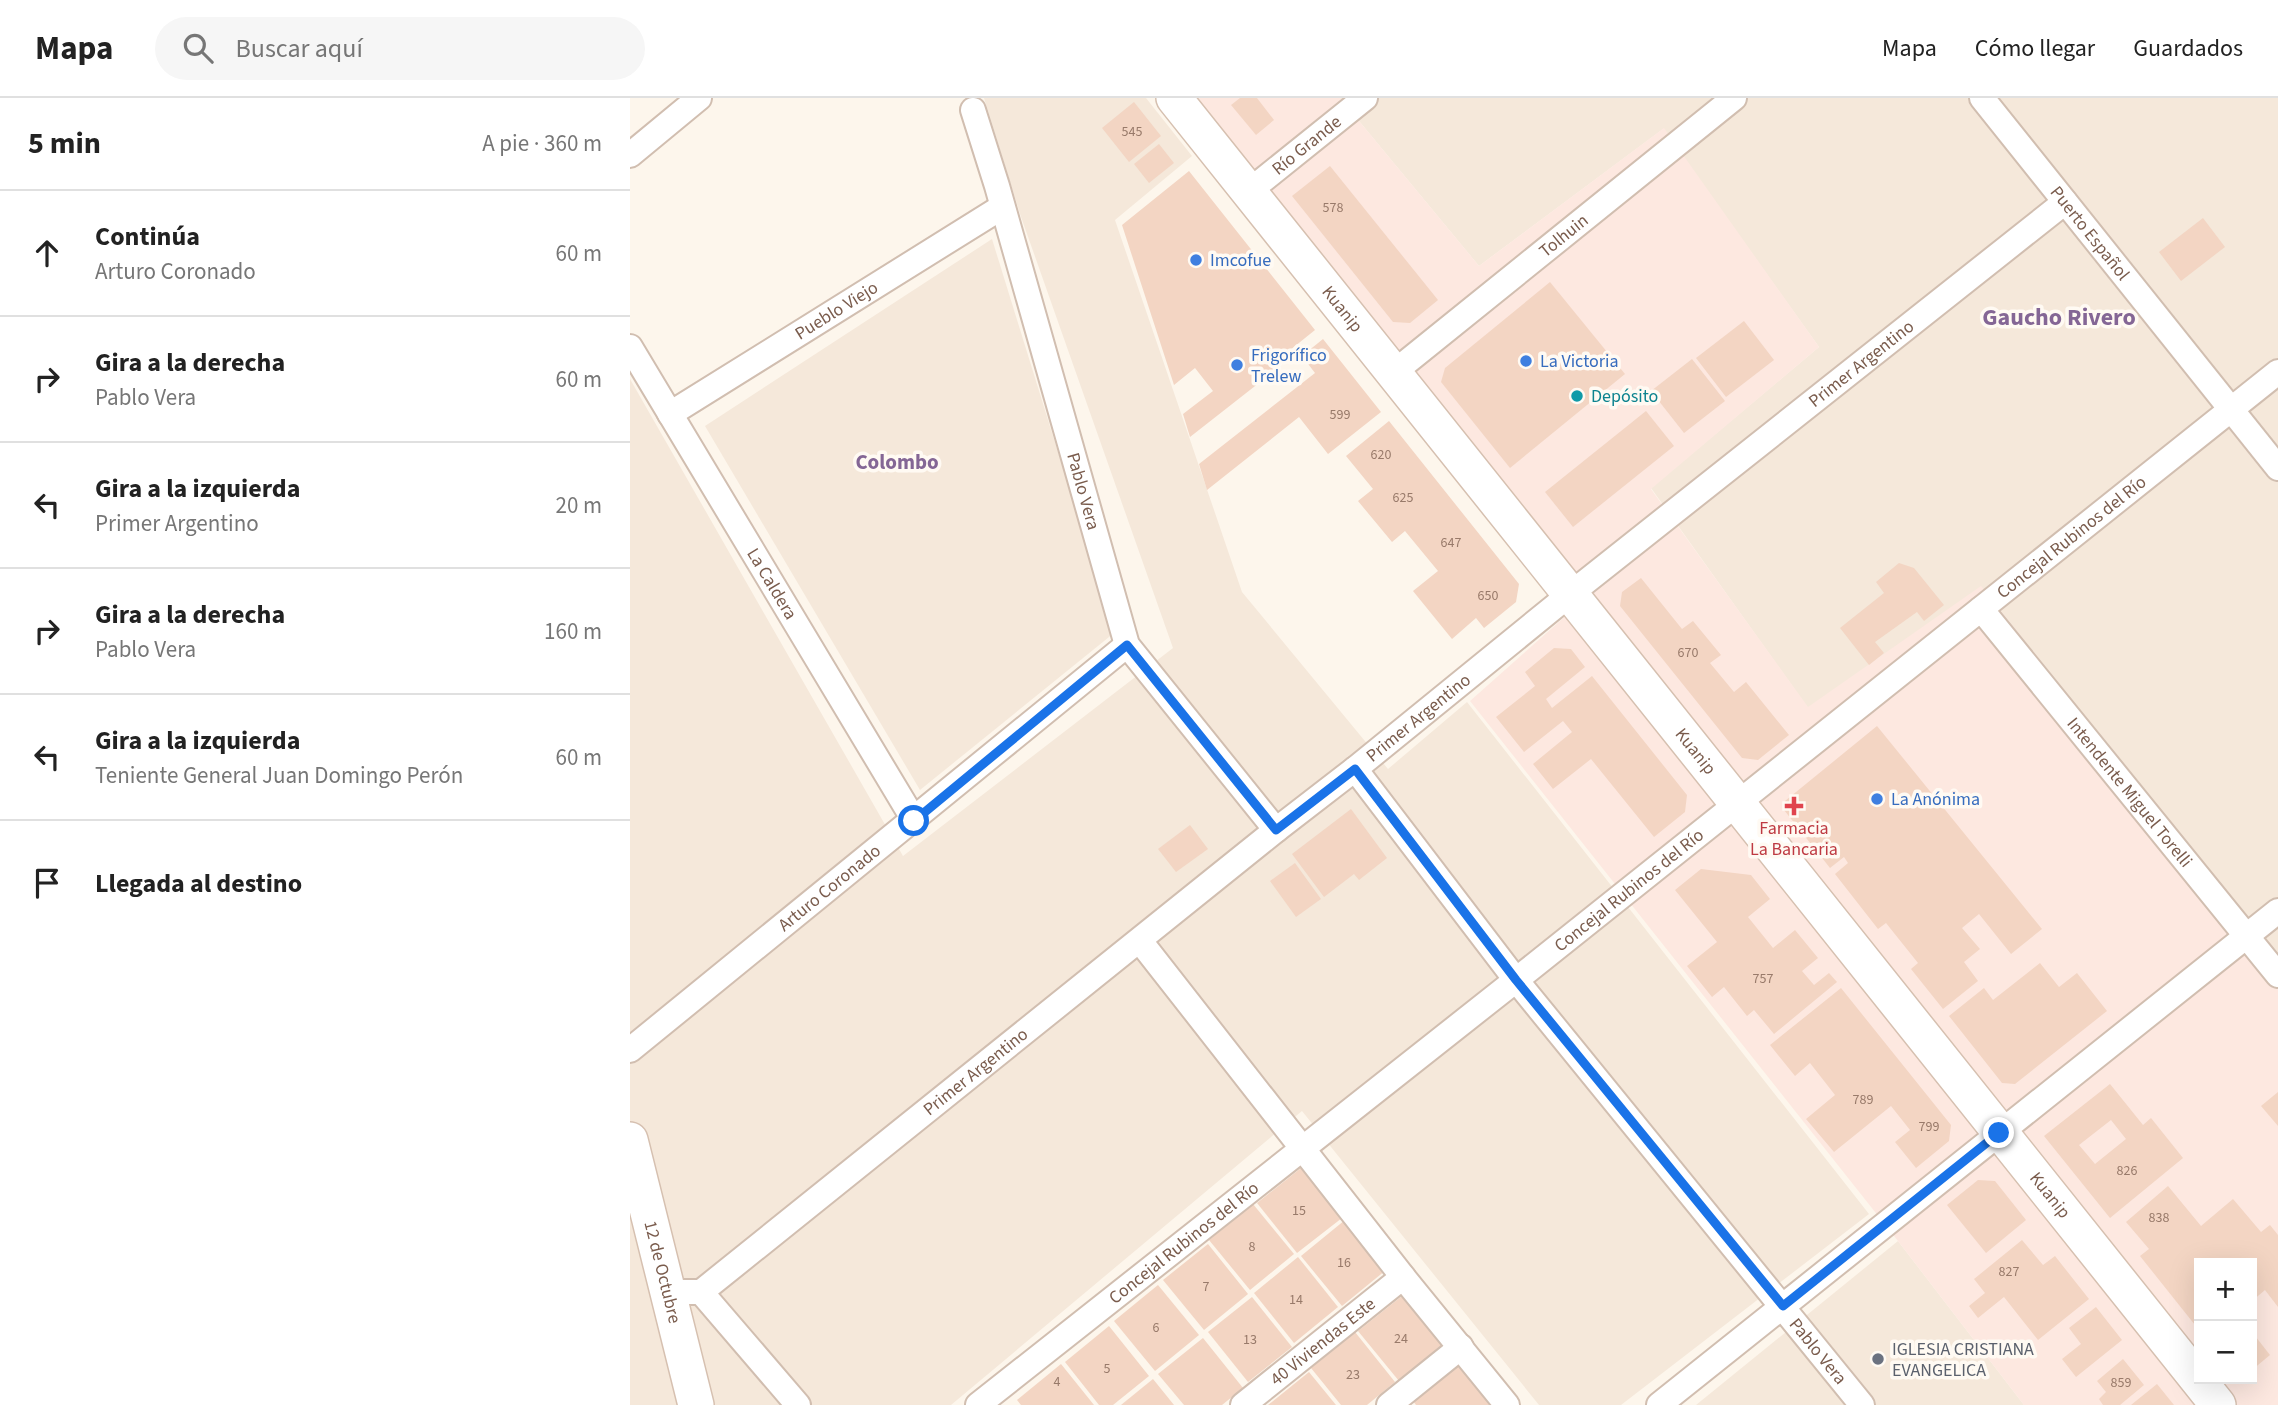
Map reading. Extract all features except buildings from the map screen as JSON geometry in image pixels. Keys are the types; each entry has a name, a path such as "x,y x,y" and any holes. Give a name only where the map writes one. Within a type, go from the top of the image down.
{"main road":[{"name":"Kuanip","path":"1174,98 2218,1405"},
{"name":"12 de Octubre","path":"630,1140 684,1292 696,1405"}],"street":[{"path":"630,155 699,98"},
{"name":"Río Grande","path":"1248,192 1365,98"},
{"name":"Tolhuin","path":"1393,373 1734,98"},
{"name":"Puerto Español","path":"1982,98 2278,468"},
{"name":"Pablo Vera","path":"973,110 1127,645 1276,830"},
{"name":"Primer Argentino","path":"684,1292 1140,941 1569,595 2065,202"},
{"name":"Pueblo Viejo","path":"670,414 1002,207"},
{"name":"La Caldera","path":"630,348 914,821"},
{"name":"Concejal Rubinos del Río","path":"978,1405 2278,372"},
{"name":"Intendente Miguel Torelli","path":"1981,609 2278,975"},
{"name":"Arturo Coronado","path":"630,1050 1127,645"},
{"name":"Pablo Vera","path":"1355,769 1516,980 1862,1405"},
{"path":"1659,1405 2278,911"},
{"path":"1140,941 1403,1277 1507,1405"},
{"name":"40 Viviendas Este","path":"1242,1405 1403,1277"},
{"path":"684,1292 798,1405"},
{"path":"1389,1405 1461,1347"}],"shaded area":[{"path":"984,98 1146,98 1192,156 1115,220 1242,592 1388,769 1467,702 1869,1214 1621,1405 1539,1405 1302,1111 951,1405 630,1405 630,379 903,856 1173,648 1020,214"},
{"path":"1197,98 1340,98 1479,266 1664,128 1819,347 1651,489 1808,707 1981,586 2278,959 2278,1405 2024,1405 1898,1241 1470,701 1587,597 1390,339"},
{"path":"1340,98 2278,98 2278,959 1981,587 1808,708 1651,488 1819,347 1663,129 1479,266"},
{"path":"992,239 1114,633 920,790 705,426"},
{"path":"1898,1241 2024,1405 1696,1405"}],"place":[{"name":"Imcofue","path":"1196,260"},
{"name":"La Victoria","path":"1526,361"},
{"name":"Frigorífico Trelew","path":"1237,365"},
{"name":"Depósito","path":"1577,396"},
{"name":"La Anónima","path":"1877,799"},
{"name":"Farmacia La Bancaria","path":"1794,806"},
{"name":"IGLESIA CRISTIANA EVANGELICA","path":"1878,1359"}],"district":[{"name":"Gaucho Rivero","path":"2059,317"},
{"name":"Colombo","path":"897,462"}],"route":[{"path":"914,821 1127,645 1276,830 1355,769 1516,980 1783,1306 1999,1133"}]}
